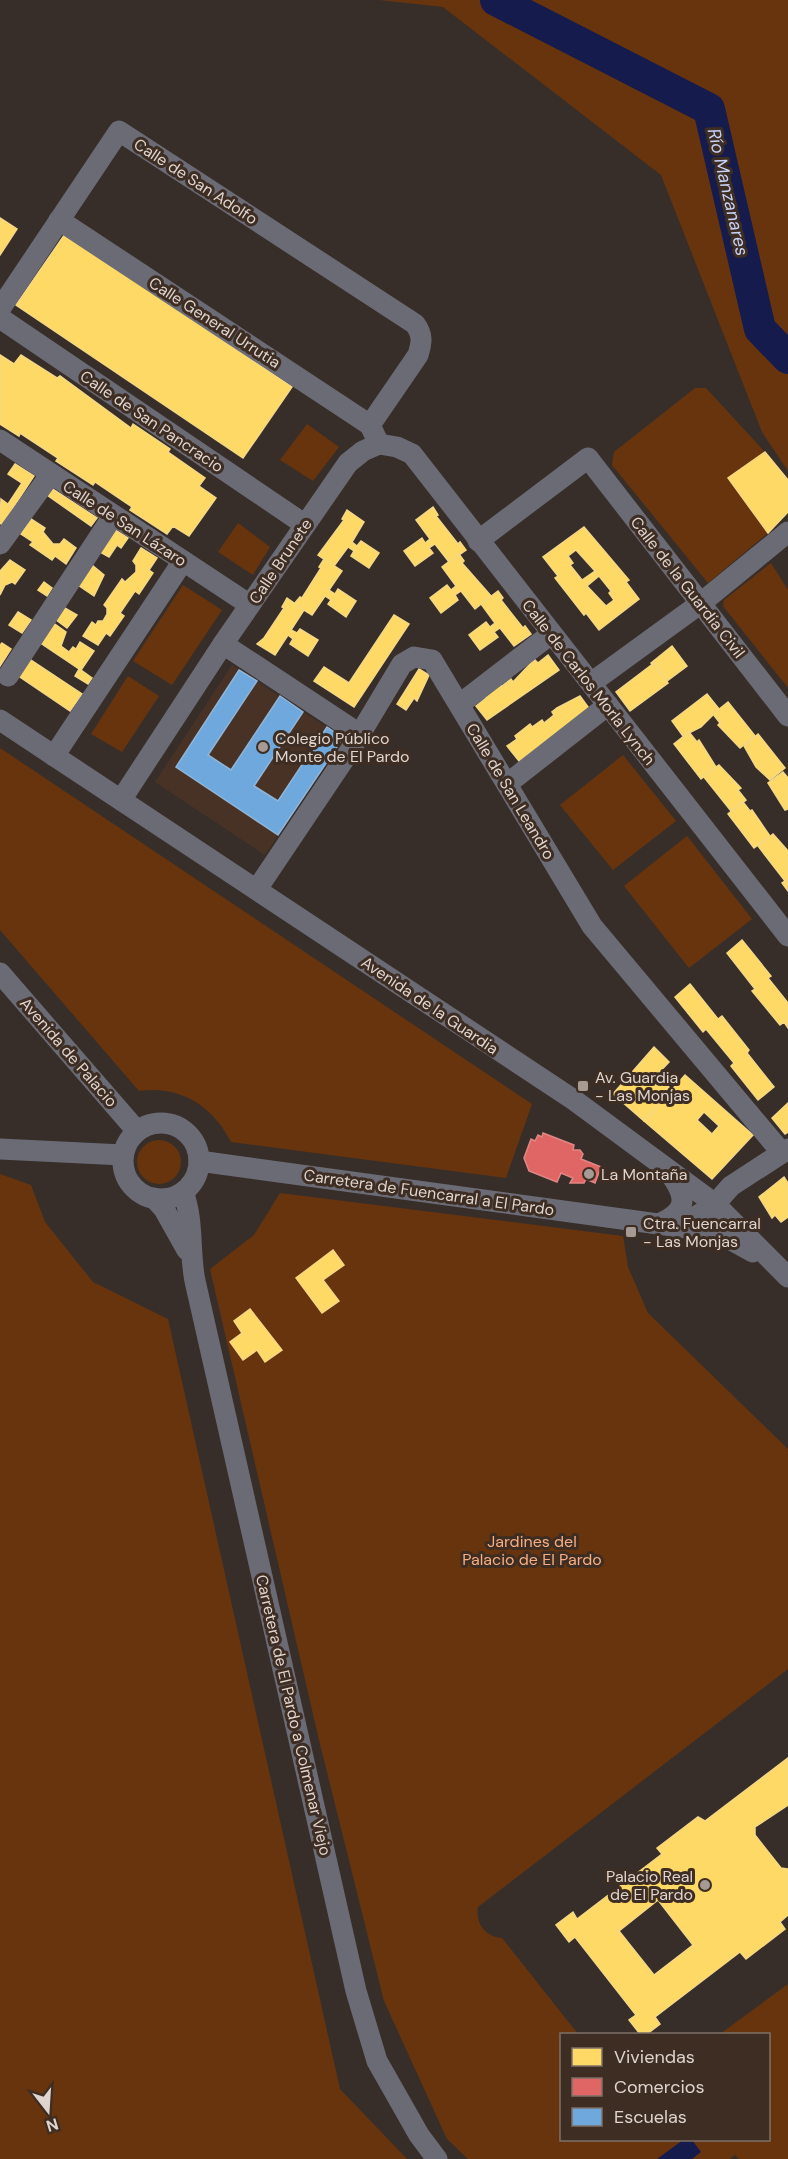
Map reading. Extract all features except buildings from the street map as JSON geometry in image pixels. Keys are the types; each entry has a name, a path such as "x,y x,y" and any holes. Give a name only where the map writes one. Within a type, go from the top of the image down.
{"street":[{"name":"Calle de San Adolfo","path":"0,309 119,131 415,324 420,331 422,342 418,355 370,425"},
{"name":"Calle General Urrutia","path":"59,220 370,425"},
{"name":"Calle de San Pancracio","path":"0,318 304,524"},
{"path":"370,425 379,444"},
{"name":"Calle de San Lázaro","path":"0,440 250,605"},
{"name":"Calle Brunete","path":"121,800 304,524 348,464 363,451 379,444"},
{"name":"Calle de Carlos Morla Lynch","path":"379,444 397,447 412,454 788,936"},
{"name":"Calle de la Guardia Civil","path":"478,541 588,458 788,716"},
{"path":"0,544 51,474"},
{"path":"8,676 113,516"},
{"path":"591,683 700,603 788,532"},
{"path":"54,756 183,561"},
{"path":"460,704 551,634"},
{"path":"223,644 361,735"},
{"name":"Calle de San Leandro","path":"257,890 361,735 402,664 414,657 432,660 592,926 768,1136 785,1151"},
{"path":"507,784 608,705"},
{"name":"Avenida de la Guardia","path":"0,720 574,1100 662,1162 715,1203 788,1277"},
{"name":"Avenida de Palacio","path":"0,973 137,1131"},
{"path":"161,1123 176,1126 192,1139 199,1161 195,1179 183,1192 166,1199 154,1198 142,1194 129,1182 123,1170 123,1155 128,1141 137,1131 161,1123"},
{"path":"670,1225 715,1203 731,1186 768,1136"},
{"path":"0,1149 123,1155"},
{"path":"731,1186 785,1151"},
{"name":"Carretera de Fuencarral a El Pardo","path":"199,1161 670,1225 726,1237 771,1262"},
{"path":"662,1162 683,1191 680,1210 671,1218 670,1225"},
{"path":"183,1192 189,1206 190,1256"},
{"path":"154,1198 177,1230 190,1256"},
{"path":"715,1203 714,1216 726,1237"},
{"name":"Carretera de El Pardo a Colmenar Viejo","path":"190,1256 356,1990 377,2061 419,2135 437,2159"}],"shaded area":[{"path":"232,665 343,738 265,855 155,782"},
{"path":"682,2141 693,2141 701,2152 692,2159 657,2159"}],"green space":[{"path":"379,0 788,0 788,471 762,432 661,175 443,7"},
{"path":"695,388 706,388 765,452 728,479 768,533 708,583 612,465 614,452"},
{"path":"307,424 339,447 313,481 280,460"},
{"path":"238,523 270,547 253,575 218,552"},
{"path":"771,563 788,590 788,688 723,606 724,600"},
{"path":"183,585 222,610 172,685 133,661"},
{"path":"128,676 159,696 122,752 91,734"},
{"path":"0,748 532,1104 506,1178 231,1142 215,1118 194,1101 168,1091 139,1091 0,930"},
{"path":"623,755 676,821 613,870 560,805"},
{"path":"687,836 752,919 689,968 624,886"},
{"path":"159,1140 168,1141 175,1146 180,1153 180,1171 175,1178 168,1183 159,1184 150,1183 143,1178 138,1171 137,1162 138,1153 143,1146 150,1141"},
{"path":"0,1174 31,1185 45,1222 93,1282 168,1319 340,2089 407,2159 0,2159"},
{"name":"Jardines del Palacio de El Pardo","path":"280,1193 623,1236 628,1267 648,1313 788,1449 788,1669 478,1907 478,1919 487,1932 502,1938 577,2033 560,2033 560,2141 770,2141 770,2033 721,2033 788,1984 788,2159 739,2159 735,2155 730,2159 468,2159 447,2139 384,2001 319,1740 210,1269 254,1235"}],"waterway":[{"name":"Río Manzanares","path":"496,0 709,109 760,329 788,358"}],"place":[{"name":"Colegio Público Monte de El Pardo","path":"263,747"},
{"name":"Av. Guardia - Las Monjas","path":"583,1086"},
{"name":"La Montaña","path":"589,1174"},
{"name":"Ctra. Fuencarral - Las Monjas","path":"631,1232"},
{"name":"Palacio Real de El Pardo","path":"705,1885"}]}
